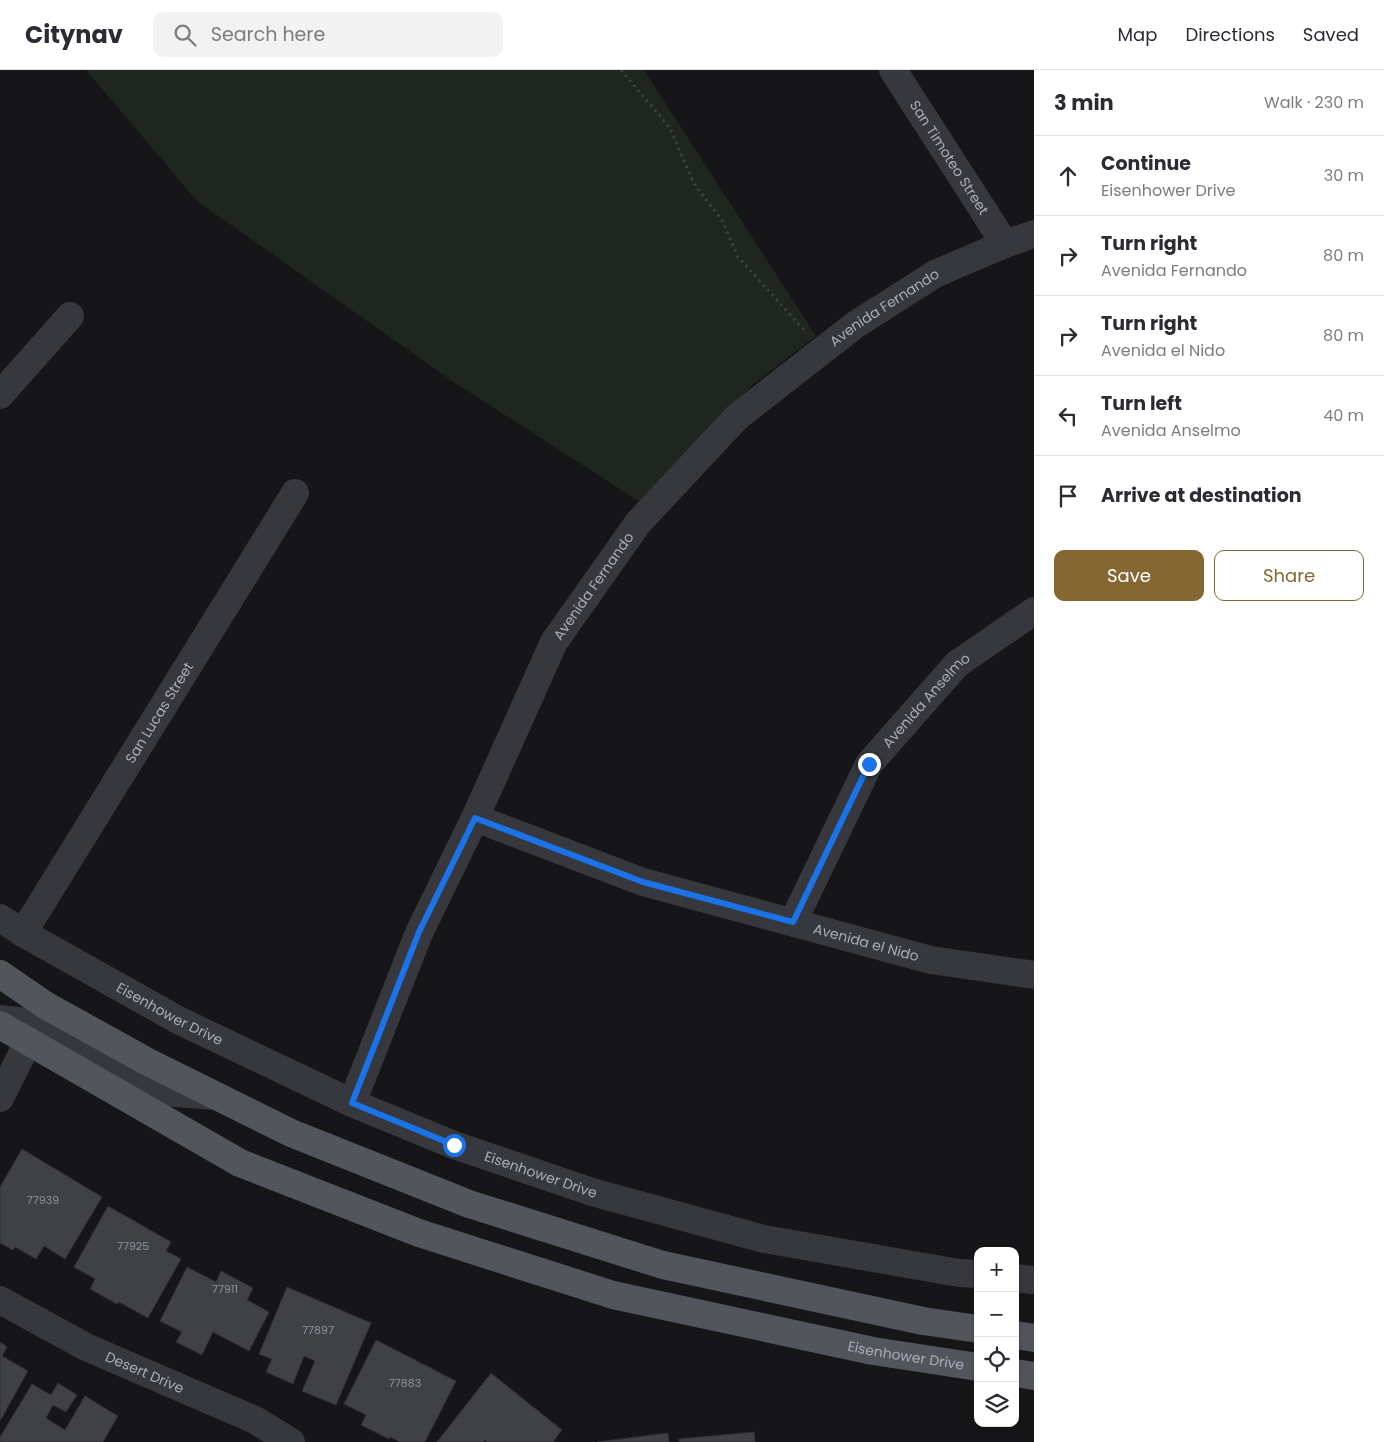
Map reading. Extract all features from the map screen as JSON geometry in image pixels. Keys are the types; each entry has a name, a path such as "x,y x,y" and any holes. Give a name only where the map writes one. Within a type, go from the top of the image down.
{"main road":[{"path":"0,974 44,1005 148,1062 291,1133 469,1204 663,1265 923,1321 974,1328"},
{"name":"Eisenhower Drive","path":"0,1025 240,1163 419,1233 613,1295 873,1351 974,1366"},
{"path":"1019,1336 1034,1338"},
{"path":"1019,1374 1034,1376"}],"street":[{"name":"San Timoteo Street","path":"893,70 1005,244"},
{"name":"Avenida Fernando","path":"352,1103 419,932 475,818 554,642 638,523 737,417 855,325 935,274 1005,244 1034,234"},
{"path":"0,395 70,316"},
{"name":"San Lucas Street","path":"22,933 294,493"},
{"name":"Avenida Anselmo","path":"793,922 869,764 957,664 1034,611"},
{"name":"Avenida el Nido","path":"475,818 643,882 931,960 1034,975"},
{"name":"Eisenhower Drive","path":"0,918 22,933 178,1020 352,1103 454,1145 592,1192 764,1239 959,1273 974,1274"},
{"path":"0,1019 27,1022 161,1092 216,1096"},
{"path":"0,1098 28,1042"},
{"path":"1019,1278 1034,1280"},
{"name":"Desert Drive","path":"0,1300 86,1348 255,1420 291,1442"}],"path":[{"path":"621,70 670,128 694,184 722,220 738,257 804,331"}],"shaded area":[{"path":"86,70 644,70 816,336 751,386 640,502 452,381 197,201"}],"building":[{"path":"22,1149 102,1197 65,1259 44,1246 36,1259 15,1247 13,1250 0,1243 0,1187"},
{"path":"108,1206 171,1242 166,1251 181,1259 148,1318 90,1289 95,1279 74,1267"},
{"path":"187,1267 216,1282 221,1271 253,1288 247,1300 269,1312 249,1351 213,1332 202,1355 176,1342 182,1332 160,1321"},
{"path":"287,1287 371,1323 336,1405 302,1391 315,1361 304,1356 293,1384 266,1372 272,1359 259,1354"},
{"path":"376,1340 456,1381 425,1442 400,1442 390,1437 389,1439 361,1425 366,1415 344,1404"},
{"path":"0,1342 7,1347 2,1356 28,1371 0,1421"},
{"path":"491,1373 562,1430 553,1442 487,1442 485,1440 483,1442 437,1442"},
{"path":"58,1383 77,1395 66,1412 53,1405 46,1418 65,1430 85,1396 118,1416 103,1442 0,1442 0,1437 32,1384 51,1395"},
{"path":"754,1432 755,1442 679,1442 679,1439"},
{"path":"668,1433 669,1442 597,1442"}],"route":[{"path":"454,1145 352,1103 419,932 475,818 643,882 793,922 869,764"}]}
